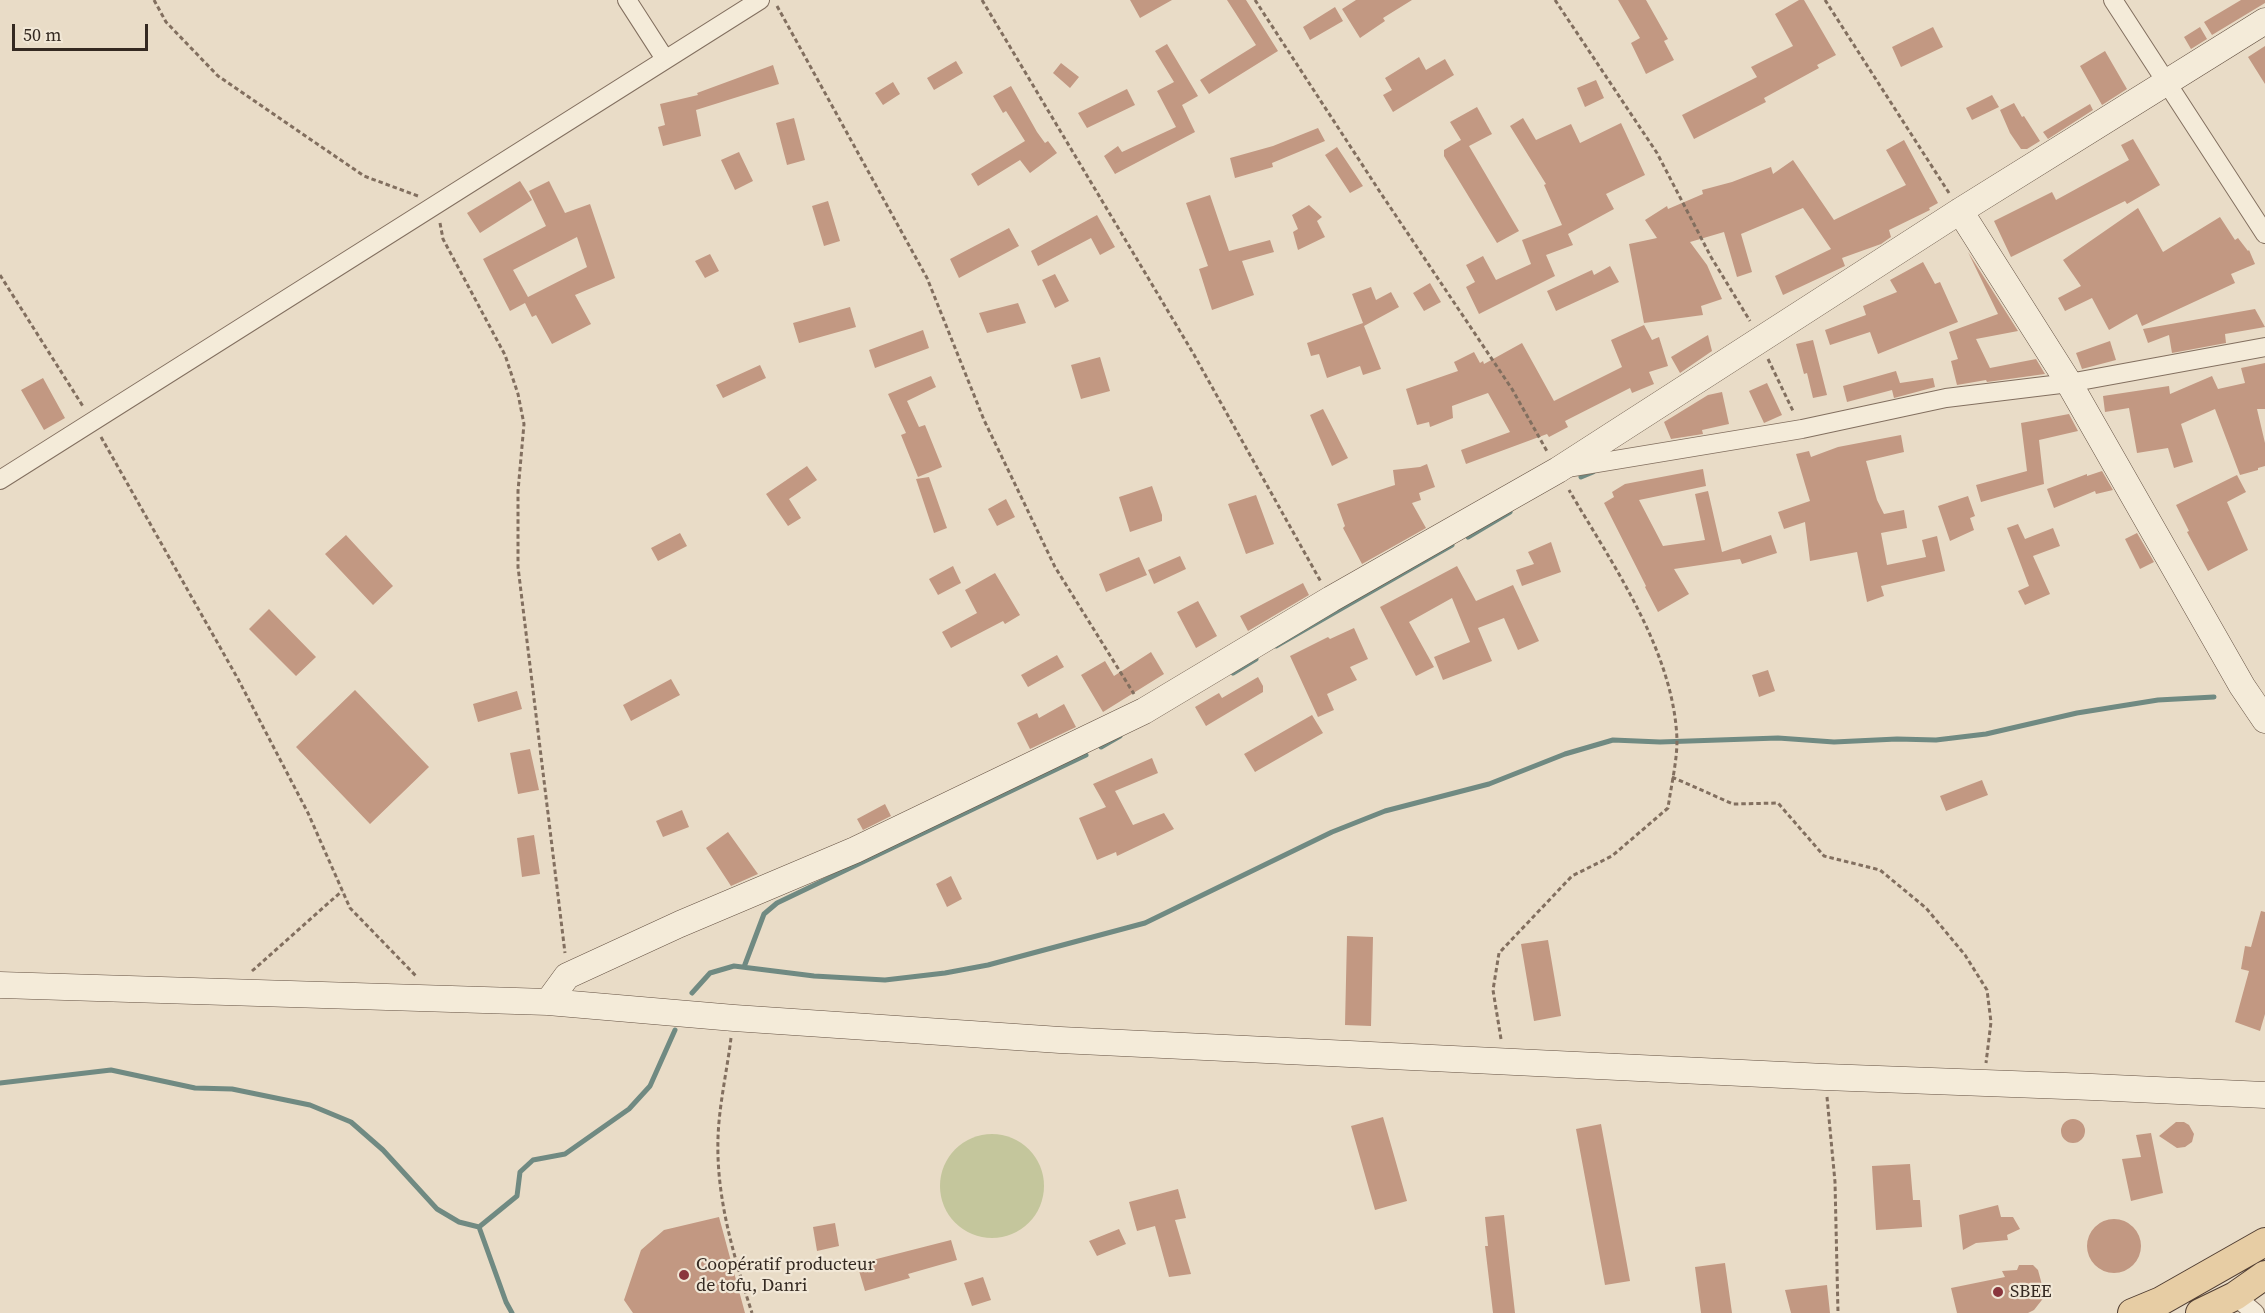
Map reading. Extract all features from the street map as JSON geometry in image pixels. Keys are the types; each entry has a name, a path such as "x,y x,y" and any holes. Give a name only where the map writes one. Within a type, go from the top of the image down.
{"main road":[{"path":"2132,1313 2160,1301 2265,1242"},
{"path":"2200,1313 2245,1304 2265,1275"}],"street":[{"path":"627,0 665,59"},
{"path":"0,480 760,0"},
{"path":"2113,0 2265,234"},
{"path":"548,1002 567,976 680,924 855,850 1144,711 1330,599 1558,470 1960,211 2265,21"},
{"path":"1960,211 2069,383 2242,686 2265,720"},
{"path":"1558,470 1802,429 1946,398 2069,383 2265,347"},
{"path":"0,985 548,1002 734,1018 1060,1040 1825,1077 2265,1095"}],"path":[{"path":"154,0 166,22 218,76 364,176 436,203 443,239 506,355 524,424 518,491 518,567 567,976"},
{"path":"774,0 927,278 984,420 1055,567 1144,711"},
{"path":"982,0 1193,353 1330,599"},
{"path":"1255,0 1512,389 1633,600 1658,654 1673,706 1677,741 1668,808 1612,856 1572,876 1499,953 1493,990 1504,1062"},
{"path":"1555,0 1657,153 1711,257 1760,339 1802,429"},
{"path":"1826,0 1960,211"},
{"path":"0,275 93,421 238,679 308,813 350,908 438,998"},
{"path":"1672,777 1733,804 1778,803 1824,855 1880,870 1926,908 1965,955 1987,990 1991,1022 1981,1082"},
{"path":"228,993 342,891"},
{"path":"734,1018 718,1138 720,1187 730,1239 752,1313"},
{"path":"1825,1077 1835,1182 1838,1313"}],"green space":[{"path":"992,1134 1012,1138 1029,1149 1040,1166 1044,1186 1040,1206 1029,1223 1012,1234 992,1238 972,1234 955,1223 944,1206 940,1186 944,1166 955,1149 972,1138"}],"building":[{"path":"1130,0 1172,0 1140,18"},
{"path":"1227,0 1246,0 1278,51 1209,94 1200,80 1256,45"},
{"path":"1356,0 1412,0 1383,18 1385,21 1360,38 1342,9"},
{"path":"1618,0 1646,0 1668,39 1664,41 1674,60 1646,74 1631,43 1640,38"},
{"path":"1799,0 1804,0 1836,55 1817,65 1819,68 1764,98 1766,102 1694,139 1682,115 1757,77 1751,67 1793,46 1775,14"},
{"path":"2241,0 2265,0 2265,3 2212,35 2204,22"},
{"path":"1335,7 1343,21 1310,40 1303,27"},
{"path":"1933,27 1943,47 1901,67 1892,47"},
{"path":"2200,27 2207,39 2191,49 2184,37"},
{"path":"1167,44 1198,96 1182,105 1195,132 1115,174 1104,156 1118,146 1122,152 1176,127 1157,91 1174,82 1155,51"},
{"path":"2265,46 2265,84 2248,57"},
{"path":"2105,51 2127,89 2102,105 2080,66"},
{"path":"1419,57 1426,70 1445,59 1454,75 1393,112 1383,95 1392,90 1385,78"},
{"path":"956,61 963,73 934,90 927,78"},
{"path":"1061,63 1079,77 1070,88 1053,73"},
{"path":"773,65 779,84 696,110 701,136 663,146 658,127 665,125 660,104 698,95 697,93"},
{"path":"1596,80 1604,98 1585,107 1577,88"},
{"path":"893,82 900,94 883,105 875,93"},
{"path":"1011,86 1037,132 1057,153 1030,173 1020,160 978,186 971,174 1025,141 1006,111 1003,113 993,96"},
{"path":"1127,89 1135,105 1087,128 1078,113"},
{"path":"1992,95 1999,107 1972,120 1966,108"},
{"path":"2014,103 2040,141 2027,149 2021,149 2010,133 2000,110"},
{"path":"2090,104 2093,110 2048,139 2043,132"},
{"path":"1477,107 1492,134 1469,146 1519,231 1497,243 1444,156 1444,150 1461,140 1450,122"},
{"path":"794,118 805,160 787,165 776,123"},
{"path":"1523,118 1536,140 1571,124 1580,143 1621,123 1645,175 1606,194 1614,209 1568,234 1573,245 1546,255 1555,276 1479,314 1466,287 1475,282 1466,265 1483,256 1496,280 1531,264 1522,240 1562,225 1544,185 1546,184 1510,126"},
{"path":"1318,128 1325,141 1272,163 1273,167 1235,178 1230,158 1273,146"},
{"path":"2133,139 2160,185 2127,204 2125,201 2011,257 1994,221 2052,192 2056,200 2129,160 2121,145"},
{"path":"1904,140 1938,203 1929,208 1930,210 1889,230 1891,237 1881,244 1842,258 1845,266 1783,295 1775,276 1831,249 1803,208 1741,234 1752,272 1737,277 1724,232 1690,242 1707,265 1722,299 1701,306 1703,315 1644,323 1629,244 1657,238 1645,220 1667,206 1668,209 1703,194 1702,190 1732,182 1771,167 1773,174 1793,160 1834,220 1906,185 1886,150"},
{"path":"1337,147 1363,186 1350,193 1325,155"},
{"path":"739,152 753,181 735,190 721,160"},
{"path":"520,181 532,200 480,233 467,213"},
{"path":"549,181 565,213 590,204 615,278 575,295 591,324 552,344 536,315 532,317 525,303 510,311 483,259 546,226 529,191","holes":["577,237 587,267 528,297 513,270"]},
{"path":"1210,195 1229,251 1270,240 1274,252 1242,261 1254,295 1212,310 1199,269 1208,266 1186,203"},
{"path":"828,201 840,241 824,246 812,206"},
{"path":"1309,205 1322,217 1317,221 1325,237 1298,250 1293,232 1298,229 1292,215"},
{"path":"2138,208 2163,252 2220,217 2235,240 2238,238 2249,250 2255,264 2231,274 2235,283 2142,326 2137,314 2109,330 2092,298 2065,311 2058,298 2081,286 2063,260"},
{"path":"1097,215 1115,247 1100,255 1091,238 1038,266 1031,251"},
{"path":"1009,228 1019,246 959,278 950,259"},
{"path":"1968,252 2018,331 1976,339 1990,368 2036,359 2045,374 1957,385 1951,361 1958,359 1949,332 1998,314"},
{"path":"710,254 719,271 705,278 695,261"},
{"path":"1923,262 1935,284 1940,282 1958,322 1878,354 1870,332 1830,345 1825,330 1866,315 1863,306 1897,292 1890,280"},
{"path":"1610,266 1619,282 1556,311 1547,291 1592,270 1594,275"},
{"path":"1055,274 1069,301 1055,308 1042,280"},
{"path":"1430,283 1441,302 1424,311 1413,293"},
{"path":"1371,287 1376,300 1391,292 1399,307 1364,326 1381,369 1363,375 1360,366 1327,378 1319,354 1311,356 1307,343 1363,323 1352,294"},
{"path":"1018,303 1026,323 987,333 979,313"},
{"path":"850,307 856,327 799,343 793,323"},
{"path":"2255,309 2265,327 2225,334 2226,343 2172,353 2169,335 2148,343 2143,329"},
{"path":"1644,325 1652,340 1659,337 1668,366 1649,372 1654,384 1632,393 1630,388 1565,421 1568,427 1549,437 1547,434 1466,464 1461,450 1510,432 1488,393 1452,406 1453,418 1430,427 1429,422 1417,425 1406,389 1458,371 1454,362 1474,352 1480,363 1483,361 1484,364 1522,343 1554,401 1622,367 1611,340"},
{"path":"923,330 929,348 875,368 869,350"},
{"path":"1708,335 1712,351 1680,373 1671,357"},
{"path":"1813,340 1827,395 1813,398 1796,344"},
{"path":"2110,341 2116,360 2082,369 2076,353"},
{"path":"1100,357 1110,391 1081,399 1071,365"},
{"path":"2265,363 2265,409 2257,409 2265,443 2265,466 2258,470 2240,475 2215,409 2181,424 2193,462 2174,468 2168,448 2137,453 2129,408 2105,412 2103,396 2169,386 2170,394 2212,376 2218,389 2245,383 2241,368"},
{"path":"760,365 766,378 723,398 716,385"},
{"path":"1896,371 1900,383 1933,378 1935,387 1894,398 1892,390 1847,402 1843,386"},
{"path":"931,376 936,387 907,401 919,427 925,425 942,467 918,477 901,435 906,433 888,394"},
{"path":"43,378 65,418 44,430 21,390"},
{"path":"1767,383 1782,415 1764,423 1749,391"},
{"path":"1722,392 1729,424 1702,430 1703,434 1671,439 1664,422 1708,395"},
{"path":"1323,409 1348,458 1332,466 1310,415"},
{"path":"2069,414 2078,431 2039,440 2044,484 1981,502 1976,485 2027,471 2021,423"},
{"path":"1901,435 1904,452 1866,461 1877,500 1884,514 1904,510 1907,528 1881,533 1887,565 1926,557 1922,540 1937,536 1945,571 1881,586 1884,596 1867,602 1857,552 1810,561 1805,522 1784,529 1778,512 1810,501 1796,454 1809,451 1811,457 1838,447"},
{"path":"1427,464 1435,487 1419,493 1421,500 1412,503 1426,528 1362,564 1343,528 1345,526 1337,504 1395,485 1393,470"},
{"path":"807,466 817,480 789,499 801,518 788,526 766,494"},
{"path":"1703,469 1706,486 1639,500 1663,546 1705,540 1695,494 1708,491 1722,552 1771,535 1777,553 1742,564 1740,559 1674,569 1689,594 1658,612 1604,503 1614,497 1612,492 1625,484"},
{"path":"2102,471 2113,490 2096,494 2095,491 2054,508 2047,489 2087,474 2087,476"},
{"path":"2237,475 2246,492 2227,502 2248,550 2208,571 2187,532 2189,531 2176,505"},
{"path":"929,477 947,528 934,533 916,479"},
{"path":"1152,486 1162,521 1130,532 1119,497"},
{"path":"1256,495 1274,544 1246,554 1228,504"},
{"path":"1968,496 1975,516 1970,518 1974,530 1950,541 1938,506"},
{"path":"1006,499 1015,517 997,526 988,509"},
{"path":"2018,524 2025,539 2053,528 2060,546 2033,556 2050,594 2025,605 2018,591 2029,586 2007,528"},
{"path":"680,533 687,546 658,561 651,548"},
{"path":"2137,533 2154,562 2140,569 2125,539"},
{"path":"346,535 393,586 373,605 325,554"},
{"path":"1551,542 1561,572 1522,586 1516,570 1534,564 1528,552"},
{"path":"1180,556 1186,569 1154,584 1148,570"},
{"path":"1139,557 1147,575 1106,592 1099,574"},
{"path":"953,566 961,583 938,595 929,579"},
{"path":"1457,566 1476,601 1513,585 1539,641 1518,650 1504,618 1478,628 1492,661 1443,680 1434,657 1470,642 1452,598 1409,622 1434,667 1416,676 1380,607"},
{"path":"995,573 1020,615 1005,624 1003,621 951,648 942,632 977,613 965,590"},
{"path":"1303,583 1309,595 1248,631 1240,616"},
{"path":"1198,601 1217,636 1196,648 1177,612"},
{"path":"269,609 316,657 296,676 249,629"},
{"path":"1354,628 1368,659 1350,667 1357,680 1327,694 1334,710 1318,717 1290,656 1328,637 1330,639"},
{"path":"1151,652 1164,674 1103,712 1081,675 1105,661 1114,676"},
{"path":"1057,655 1064,667 1028,687 1021,675"},
{"path":"1768,670 1775,691 1759,697 1752,675"},
{"path":"1258,677 1263,686 1263,692 1206,726 1195,707 1219,693 1222,698"},
{"path":"671,679 680,695 631,721 623,705"},
{"path":"355,690 429,767 370,824 296,747"},
{"path":"517,691 522,709 478,722 473,704"},
{"path":"1064,704 1076,727 1030,749 1017,723 1037,713 1039,718"},
{"path":"1312,715 1323,733 1255,772 1244,754"},
{"path":"530,749 539,790 518,794 510,753"},
{"path":"1152,758 1158,773 1115,791 1133,825 1164,813 1174,829 1117,856 1116,852 1097,860 1079,818 1106,807 1093,784"},
{"path":"1982,780 1988,795 1946,811 1940,796"},
{"path":"885,804 891,816 863,830 857,819"},
{"path":"682,810 689,827 663,837 656,821"},
{"path":"728,832 758,874 731,886 706,848"},
{"path":"534,835 540,874 522,877 517,838"},
{"path":"951,876 962,899 947,907 936,884"},
{"path":"2261,911 2265,912 2265,1014 2260,1031 2235,1022 2249,971 2241,969 2245,946 2251,947"},
{"path":"1347,936 1373,937 1371,1026 1345,1025"},
{"path":"1548,940 1561,1016 1534,1021 1521,944"},
{"path":"1383,1117 1407,1201 1375,1210 1351,1126"},
{"path":"2073,1119 2081,1123 2085,1131 2081,1139 2073,1143 2065,1139 2061,1131 2065,1123"},
{"path":"2176,1122 2189,1125 2194,1134 2192,1142 2185,1147 2177,1148 2159,1136"},
{"path":"1601,1124 1630,1281 1605,1285 1576,1129"},
{"path":"2151,1133 2163,1193 2131,1201 2122,1159 2141,1157 2136,1135"},
{"path":"1910,1164 1913,1200 1920,1200 1922,1227 1876,1230 1872,1166"},
{"path":"1178,1189 1186,1218 1175,1220 1191,1274 1169,1277 1155,1226 1137,1231 1129,1202"},
{"path":"1998,1205 2001,1217 2013,1217 2020,1229 2007,1235 2008,1240 1976,1243 1963,1250 1959,1215"},
{"path":"1504,1215 1515,1313 1493,1313 1485,1246 1488,1246 1485,1217"},
{"name":"Coopératif producteur de tofu, Danri","path":"719,1217 745,1313 633,1313 624,1300 641,1250 664,1230"},
{"path":"2114,1219 2124,1221 2133,1227 2139,1236 2141,1246 2139,1256 2133,1265 2124,1271 2114,1273 2104,1271 2095,1265 2089,1256 2087,1246 2089,1236 2095,1227 2104,1221"},
{"path":"835,1223 839,1246 817,1251 813,1227"},
{"path":"1119,1229 1126,1244 1097,1256 1089,1241"},
{"path":"951,1240 957,1260 908,1274 910,1278 865,1291 857,1264"},
{"path":"1725,1263 1732,1313 1701,1313 1695,1267"},
{"name":"SBEE","path":"2019,1265 2033,1265 2038,1270 2045,1296 2034,1310 2028,1313 1957,1313 1951,1288 2005,1277 2002,1271 2017,1270"},
{"path":"983,1277 991,1300 972,1306 964,1283"},
{"path":"1827,1285 1830,1313 1791,1313 1785,1290"}],"waterway":[{"path":"1581,477 1593,472"},
{"path":"1468,537 1510,512"},
{"path":"1276,646 1452,545"},
{"path":"1233,673 1256,659"},
{"path":"692,993 710,973 734,966 814,976 885,980 988,965 1145,923 1332,832 1385,811 1489,784 1565,754 1613,740 1660,742 1778,738 1834,742 1936,740 1986,734 2077,713 2158,700 2214,697"},
{"path":"1101,747 1120,736"},
{"path":"744,967 764,914 777,903 1086,755"},
{"path":"479,1227 517,1196 520,1172 533,1160 565,1154 629,1109 650,1086 675,1030"},
{"path":"0,1083 111,1070 195,1088 232,1089 310,1105 351,1122 383,1150 437,1209 459,1222 479,1227 512,1313"}],"place":[{"name":"Coopératif producteur de tofu, Danri","path":"684,1275"},
{"name":"SBEE","path":"1998,1292"}]}
